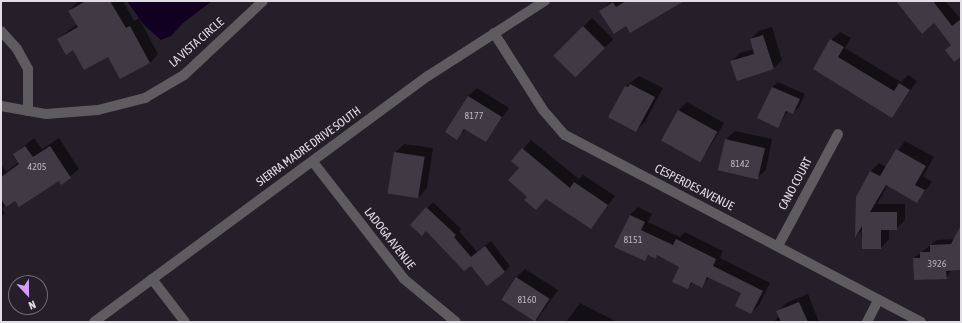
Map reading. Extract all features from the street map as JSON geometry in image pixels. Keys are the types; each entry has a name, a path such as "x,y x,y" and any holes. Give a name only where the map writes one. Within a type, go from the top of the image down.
{"street":[{"name":"LA VISTA CIRCLE","path":"1,106 46,114 98,110 145,98 184,75 263,1"},
{"name":"SIERRA MADRE DRIVE SOUTH","path":"94,322 428,76 545,1"},
{"path":"1,31 14,44 28,69 28,111"},
{"name":"CESPERDES AVENUE","path":"494,33 542,110 565,135 921,322"},
{"name":"CANO COURT","path":"778,246 838,134"},
{"name":"LADOGA AVENUE","path":"313,162 391,265 421,295 456,322"},
{"path":"152,278 185,322"},
{"path":"867,322 878,300"}],"shaded area":[{"path":"127,1 212,1 183,23 171,36 161,40 144,25"}],"building":[{"path":"86,1 110,1 126,28 130,26 150,63 120,79 108,57 84,70 73,50 66,55 57,39 78,27 68,11"},
{"path":"626,1 684,1 630,33 626,26 614,34 599,11 613,2 616,7"},
{"path":"896,1 933,1 952,26 961,19 961,57 954,62 945,50 951,45 934,23 922,34"},
{"path":"583,26 605,48 575,78 553,56"},
{"path":"763,35 774,69 737,81 730,61 754,54 750,39"},
{"path":"830,39 844,47 838,57 894,91 899,83 910,90 892,118 813,69"},
{"path":"630,84 655,97 636,132 608,117 625,86 628,87"},
{"path":"772,87 800,99 793,114 786,111 778,128 757,118"},
{"path":"468,96 502,117 486,142 464,129 457,140 445,132"},
{"path":"678,110 717,132 700,162 661,141"},
{"path":"725,139 765,148 758,179 718,170"},
{"path":"25,146 33,157 50,146 71,178 61,185 59,181 19,207 15,201 6,207 1,199 1,177 19,164 13,154"},
{"path":"522,148 570,188 574,182 608,205 591,229 546,199 536,210 524,200 527,197 508,180 519,168 511,161"},
{"path":"896,149 926,166 915,185 925,190 917,203 886,185 870,212 897,212 897,230 881,230 881,249 862,249 862,226 855,238 856,197 870,171 880,176"},
{"path":"394,152 425,157 418,198 387,193"},
{"path":"426,207 456,235 454,237 471,257 485,246 505,272 487,286 471,266 464,271 426,231 422,236 410,225"},
{"path":"630,215 645,222 641,230 673,245 676,239 716,259 713,266 763,291 751,314 735,306 741,293 707,277 702,288 691,282 688,289 672,282 679,267 657,255 656,259 648,255 645,261 614,247"},
{"path":"961,225 961,270 946,271 947,279 914,280 913,258 920,258 920,252 930,252 930,245 951,244"},
{"path":"516,277 550,299 535,321 501,300"},
{"path":"799,302 808,322 781,322 776,311"}]}
